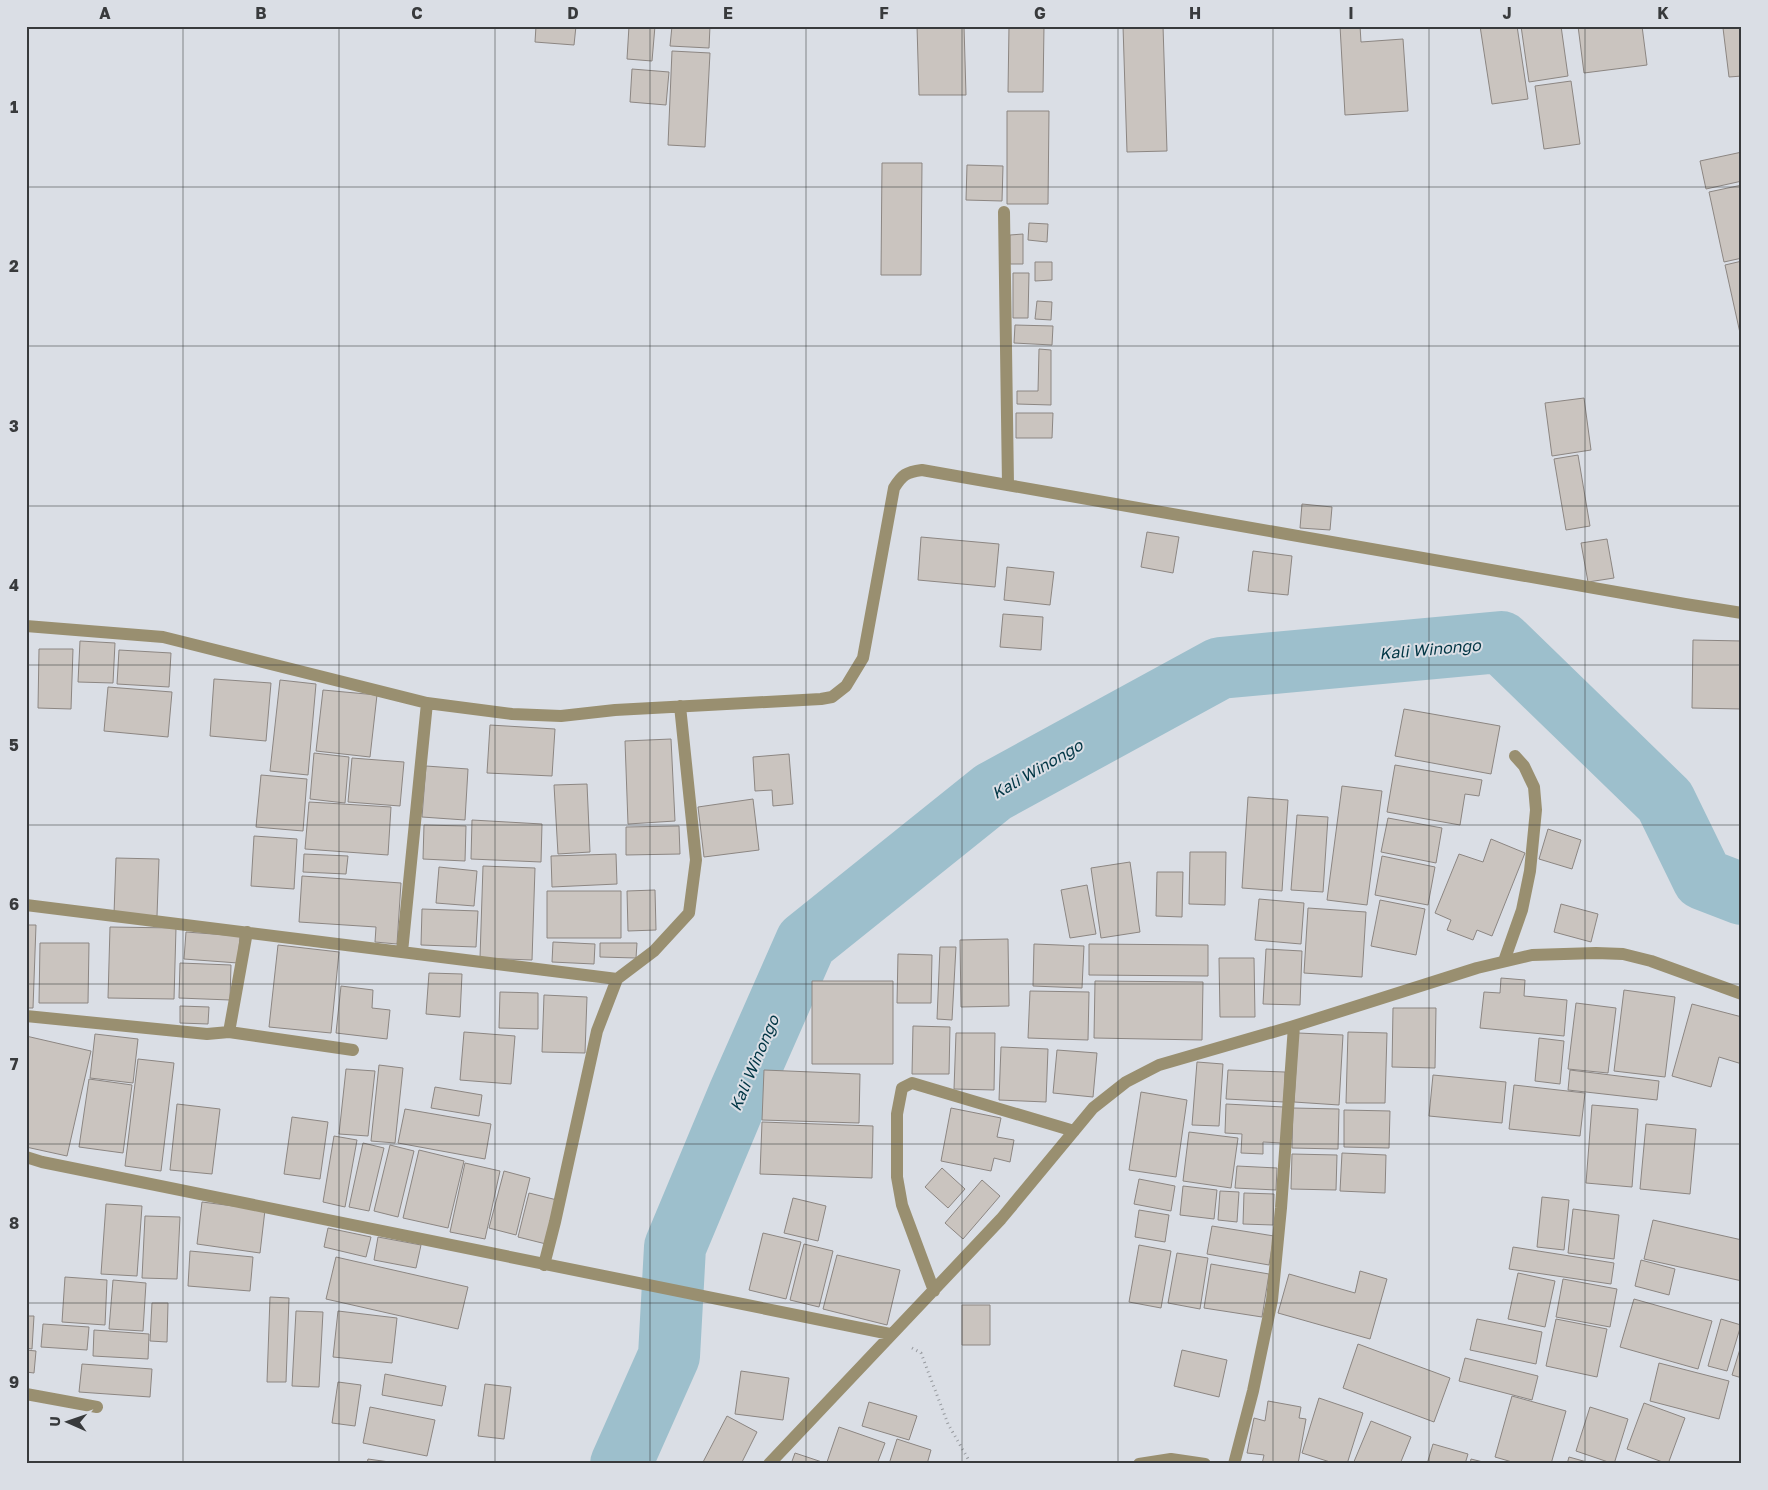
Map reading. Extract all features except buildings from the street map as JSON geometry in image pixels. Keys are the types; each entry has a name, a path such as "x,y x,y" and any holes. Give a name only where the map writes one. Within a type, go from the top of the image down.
{"street":[{"path":"1004,212 1008,484"},
{"path":"26,626 163,637 427,703 512,714 561,716 616,710 821,699 832,697 846,686 863,658 894,488 901,477 911,471 922,470 1742,613"},
{"path":"402,952 427,703"},
{"path":"544,1265 597,1031 617,979 654,951 689,913 696,860 680,706"},
{"path":"1504,961 1522,910 1530,871 1536,810 1534,787 1524,766 1515,756"},
{"path":"26,905 617,979"},
{"path":"228,1032 247,932"},
{"path":"769,1464 890,1334 934,1291 1002,1219 1093,1108 1126,1082 1159,1065 1294,1026 1476,968 1532,955 1623,954 1651,961 1742,994"},
{"path":"26,1016 207,1034 228,1032 353,1050"},
{"path":"1234,1464 1253,1391 1272,1300 1281,1208 1294,1026"},
{"path":"934,1291 902,1205 897,1177 897,1114 902,1088 912,1083 1074,1131"},
{"path":"26,1157 42,1162 544,1265 890,1334"},
{"path":"26,1394 97,1407"},
{"path":"1139,1464 1172,1459 1205,1464"}],"path":[{"path":"890,1334 920,1353 948,1424 971,1464"}],"waterway":[{"name":"Kali Winongo","path":"621,1464 669,1356 675,1247 739,1094 806,942 993,792 1220,668 1501,642 1665,801 1703,879 1742,894"}]}
